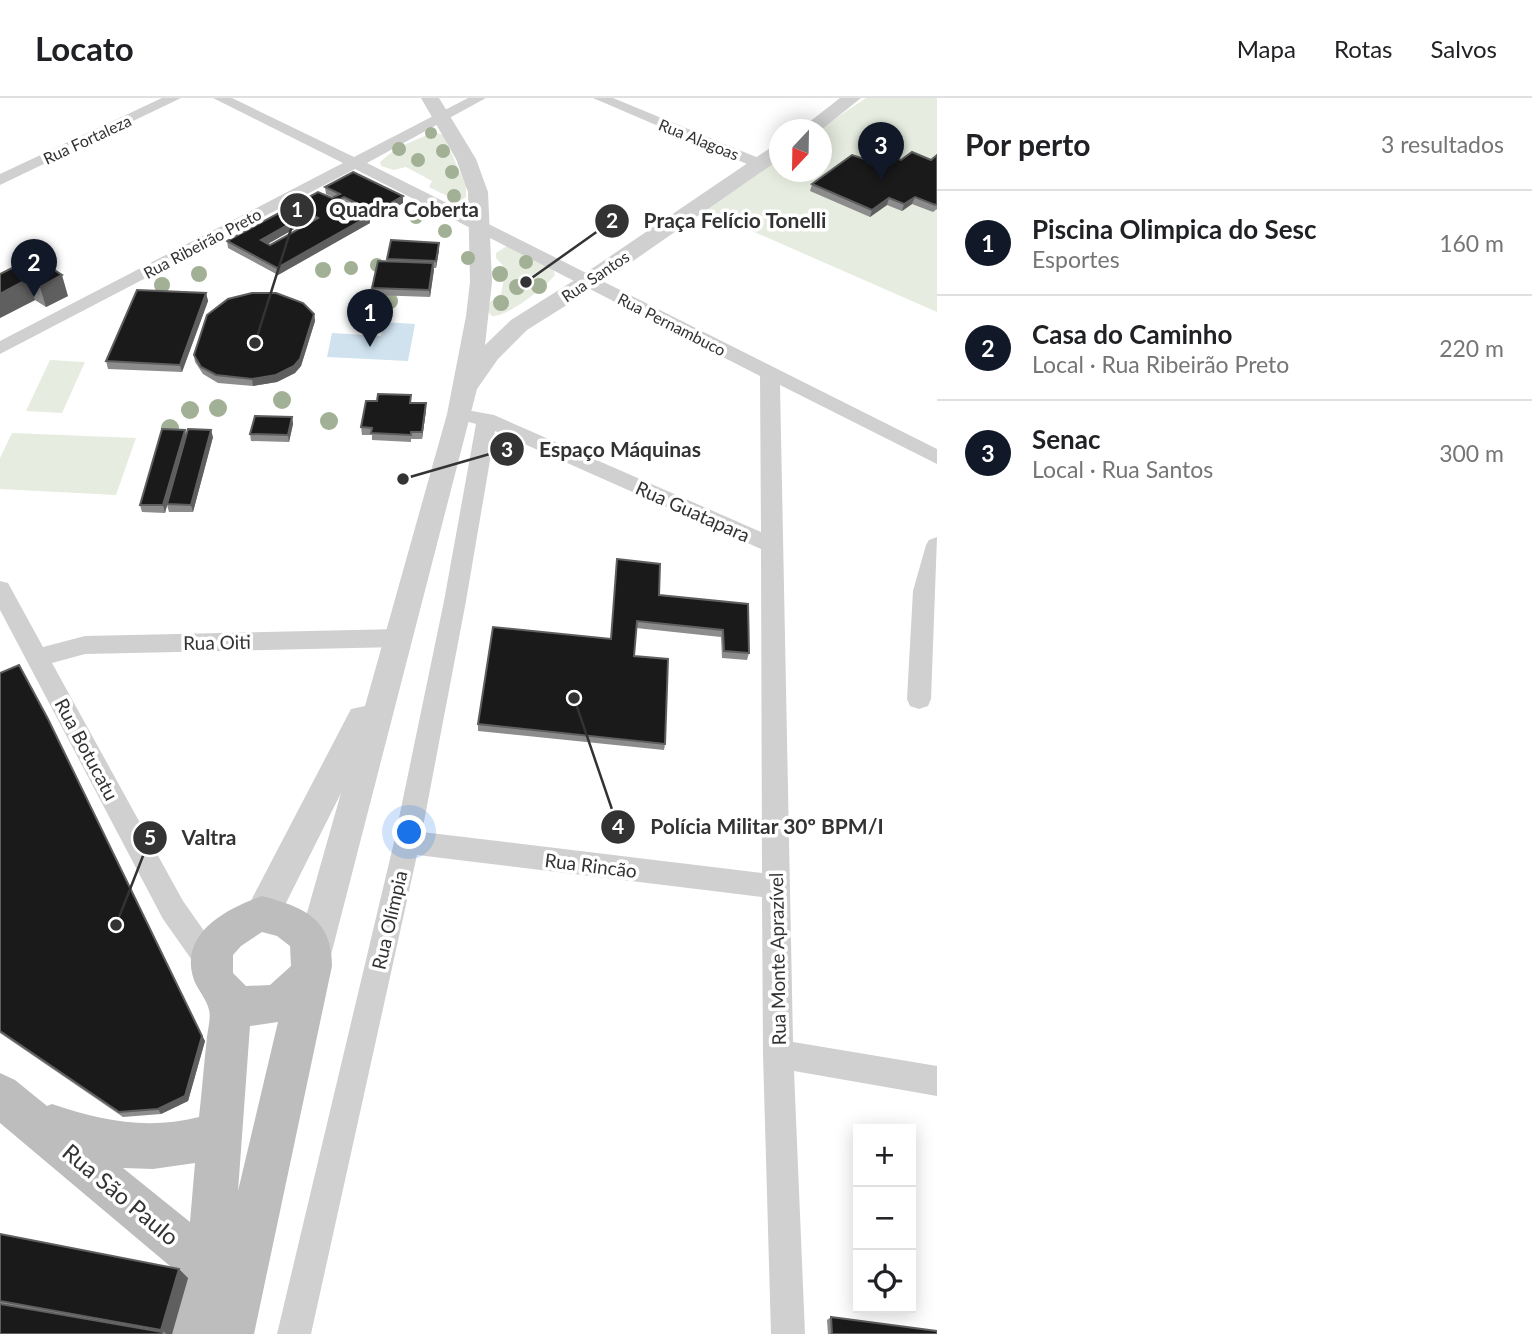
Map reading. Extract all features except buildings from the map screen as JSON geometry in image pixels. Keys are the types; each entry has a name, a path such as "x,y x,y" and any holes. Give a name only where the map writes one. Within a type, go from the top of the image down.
{"main road":[{"path":"195,1334 209,1268 218,1134 221,982 216,946 227,930 253,916 282,916 298,924 309,938 312,964 229,1334"},
{"path":"221,982 242,1005 262,1007 282,1002 299,990 312,964"},
{"name":"Rua São Paulo","path":"16,1107 111,1146 141,1149 192,1142 218,1134"},
{"name":"Rua São Paulo","path":"16,1107 209,1268"}],"street":[{"name":"Rua Fortaleza","path":"0,180 174,98"},
{"name":"Rua Pernambuco","path":"220,98 355,163 937,457"},
{"path":"312,964 461,405 478,316 481,282 478,192 467,159 430,98"},
{"name":"Rua Ribeirão Preto","path":"0,348 479,98"},
{"name":"Rua Alagoas","path":"600,98 760,164"},
{"path":"823,119 852,98"},
{"name":"Rua Santos","path":"461,405 488,355 519,325 589,281 769,157"},
{"path":"478,316 495,327 519,325"},
{"name":"Rua Monte Aprazível","path":"770,374 779,1054 788,1334"},
{"name":"Rua Guatapara","path":"461,405 487,420 771,545"},
{"name":"Rua Olímpia","path":"294,1334 407,842 455,601 487,420"},
{"path":"919,699 924,591 937,545"},
{"name":"Rua Botucatu","path":"0,589 173,909 221,982"},
{"name":"Rua Oiti","path":"38,658 85,645 394,651"},
{"path":"173,909 207,923 253,916 394,651"},
{"name":"Rua Rincão","path":"407,842 776,887"},
{"path":"779,1054 937,1081"}],"shaded area":[{"path":"866,98 937,98 937,312 702,209 769,164 769,182 832,182 832,121"},
{"path":"434,132 443,135 466,185 466,197 459,202 429,187 432,181 406,167 394,170 381,166 380,162 397,148"},
{"path":"507,246 553,269 555,275 516,307 492,316 488,312 490,302 501,294 506,269 496,258 496,253"},
{"path":"50,360 85,362 62,413 26,411"},
{"path":"12,433 136,438 116,495 0,489 0,458"}],"water":[{"path":"383,322 415,324 408,361 327,357 332,333 381,336"}],"place":[{"name":"Senac","path":"881,180"},
{"name":"Praça Felício Tonelli","path":"526,282"},
{"name":"Casa do Caminho","path":"34,297"},
{"name":"Quadra Coberta","path":"255,343"},
{"name":"Piscina Olimpica do Sesc","path":"370,347"},
{"name":"Espaço Máquinas","path":"403,479"},
{"name":"Polícia Militar 30º BPM/I","path":"574,698"},
{"name":"Valtra","path":"116,925"}]}
